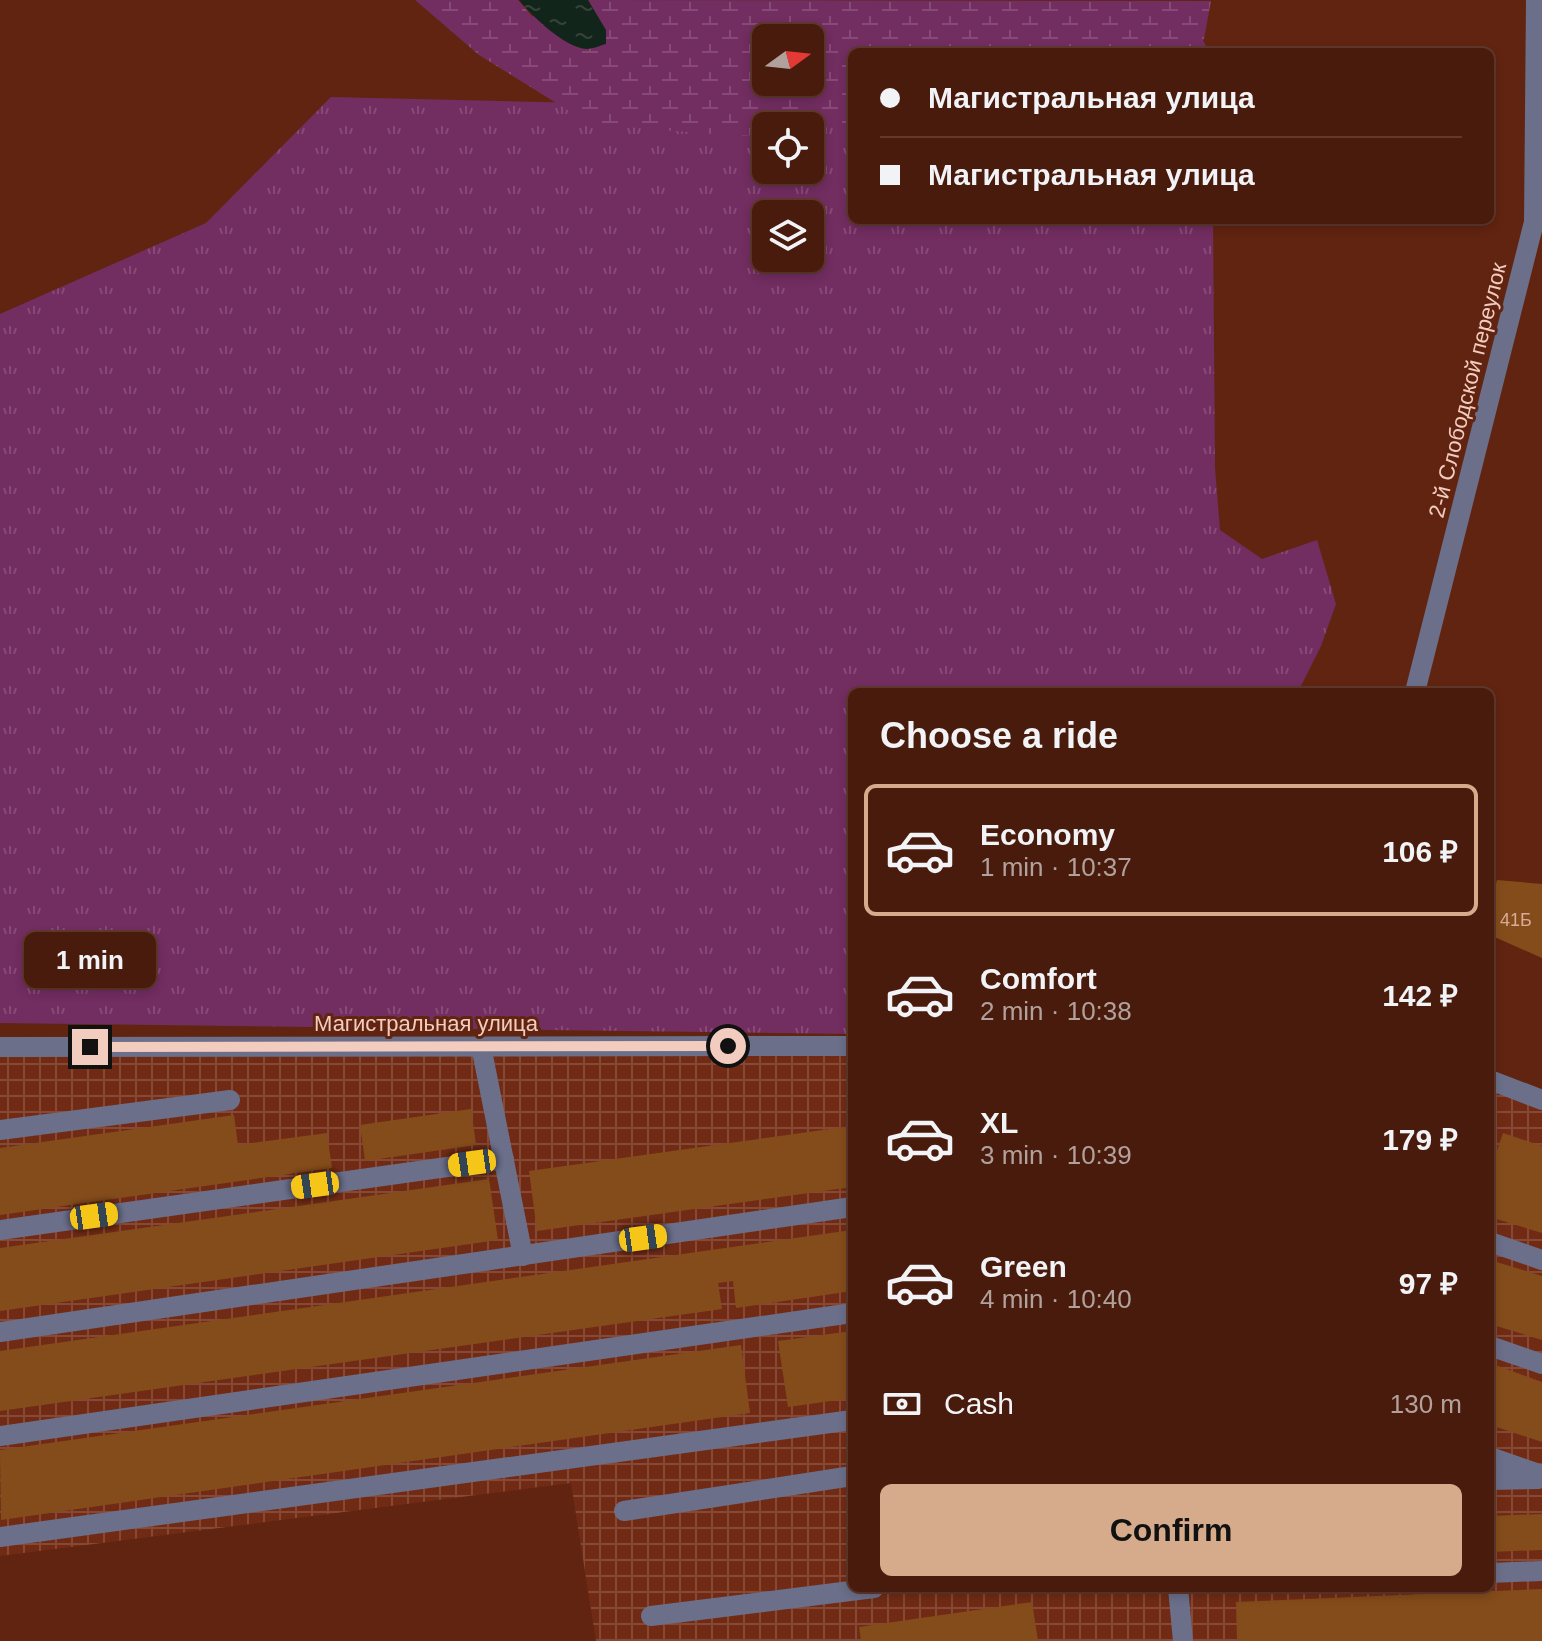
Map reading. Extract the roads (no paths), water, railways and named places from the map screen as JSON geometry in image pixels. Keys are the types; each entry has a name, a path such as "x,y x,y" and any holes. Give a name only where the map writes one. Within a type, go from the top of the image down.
{"street":[{"name":"2-й Слободской переулок","path":"1416,688 1538,222 1536,0"},
{"path":"481,1046 523,1256"},
{"name":"Магистральная улица","path":"0,1047 848,1046"},
{"path":"1494,1082 1542,1100"},
{"path":"0,1130 230,1100"},
{"path":"0,1230 504,1159"},
{"path":"0,1332 848,1208"},
{"path":"1494,1243 1542,1260"},
{"path":"0,1436 848,1314"},
{"path":"1494,1347 1542,1364"},
{"path":"0,1537 848,1421"},
{"path":"1494,1459 1542,1477"},
{"path":"624,1511 848,1477"},
{"path":"1494,1480 1542,1477"},
{"path":"1494,1573 1542,1571"},
{"path":"651,1616 848,1591"},
{"path":"1180,1592 1183,1641"}],"water":[{"path":"519,0 588,0 606,30 606,44 587,49 569,43 540,22"}]}
